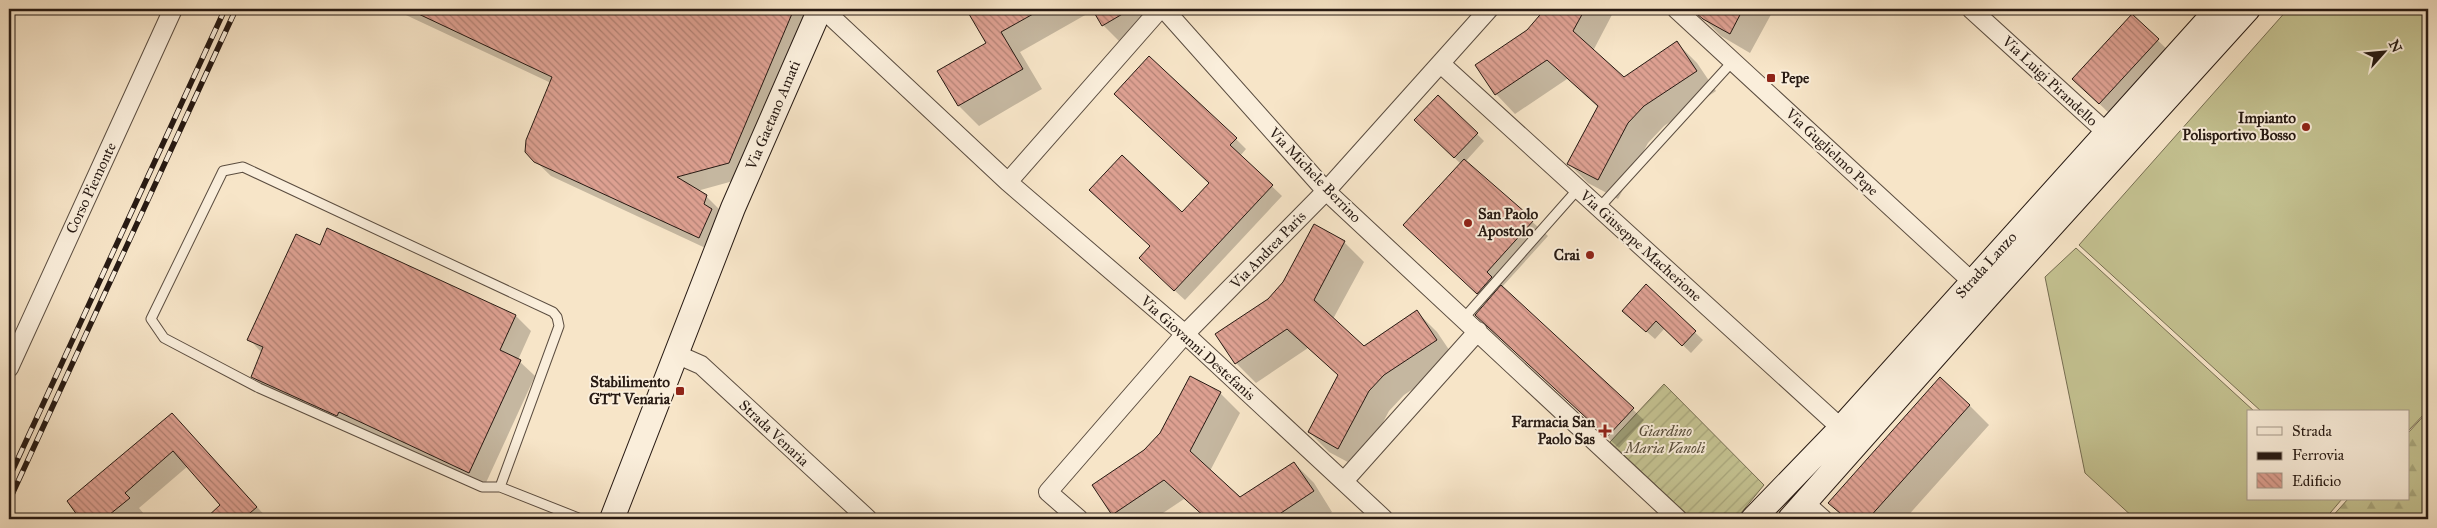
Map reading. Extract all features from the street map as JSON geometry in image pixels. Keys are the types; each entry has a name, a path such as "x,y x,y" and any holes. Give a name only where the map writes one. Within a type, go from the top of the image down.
{"street":[{"name":"Corso Piemonte","path":"9,368 173,9"},
{"name":"Via Giovanni Destefanis","path":"821,9 1008,182 1185,334 1384,519"},
{"name":"Via Gaetano Amati","path":"676,354 728,221 821,9"},
{"path":"1008,182 1162,9"},
{"name":"Via Michele Berrino","path":"1162,9 1326,191 1678,519"},
{"name":"Via Andrea Paris","path":"1079,519 1048,492 1185,334 1326,191 1489,9"},
{"name":"Via Guglielmo Pepe","path":"1676,9 1980,288"},
{"name":"Via Luigi Pirandello","path":"1972,9 2106,132"},
{"name":"Strada Lanzo","path":"1797,511 2106,132 2218,9"},
{"name":"Strada Lanzo","path":"1753,519 1980,288 2248,9"},
{"name":"Via Giuseppe Macherione","path":"1441,64 1841,428"},
{"path":"1344,481 1478,331"},
{"path":"612,519 676,354"},
{"name":"Strada Venaria","path":"676,354 702,365 868,519"},
{"path":"1797,511 1823,519"}],"lane":[{"path":"1600,208 1733,61"},
{"path":"500,487 559,326 557,317 553,312 244,168 224,171 151,319 164,338 259,388 362,435 482,487 500,487 581,519"},
{"path":"1464,318 1578,189"}],"green space":[{"name":"Impianto Polisportivo Bosso","path":"2288,9 2428,9 2428,410 2410,429 2410,410 2260,410 2079,245"},
{"path":"2076,248 2253,410 2247,410 2247,500 2341,500 2325,519 2135,519 2085,473 2045,277"},
{"name":"Giardino Maria Vanoli","path":"1664,384 1764,485 1736,519 1692,519 1610,442"},
{"path":"2428,411 2428,519 2330,519 2347,500 2410,500 2410,431"}],"building":[{"path":"408,9 794,9 729,163 677,177 707,195 704,204 712,209 699,238 534,162 525,152 526,140 552,77"},
{"path":"966,9 1042,9 1001,32 1023,69 958,106 937,71 986,43"},
{"path":"1092,9 1131,9 1102,26"},
{"path":"1545,9 1585,9 1573,31 1624,77 1677,41 1697,71 1644,106 1628,123 1598,180 1567,164 1598,106 1547,60 1495,95 1475,65 1527,30"},
{"path":"1691,9 1743,9 1730,34 1703,19"},
{"path":"2132,14 2159,39 2099,104 2072,79"},
{"path":"1149,56 1237,138 1230,145 1273,185 1174,291 1139,258 1150,246 1089,190 1122,155 1182,212 1209,183 1114,94"},
{"path":"1438,95 1478,133 1454,158 1414,120"},
{"name":"San Paolo Apostolo","path":"1464,159 1534,220 1487,272 1492,277 1477,294 1403,225"},
{"path":"1314,224 1345,241 1314,300 1364,346 1417,310 1437,340 1384,375 1369,391 1338,449 1308,432 1338,375 1287,329 1235,364 1215,334 1268,299 1283,282"},
{"path":"327,228 516,315 500,350 521,360 469,473 339,412 337,416 251,377 263,347 247,340 296,234 320,245"},
{"path":"1646,284 1696,331 1682,346 1656,321 1646,332 1622,311"},
{"path":"1501,285 1634,408 1607,437 1475,315"},
{"path":"1190,376 1221,392 1190,451 1240,497 1294,462 1314,491 1272,519 1207,519 1164,480 1112,515 1092,485 1144,450 1160,433"},
{"path":"1940,377 1970,405 1868,519 1847,519 1828,503"},
{"path":"172,413 257,507 243,519 205,519 220,505 173,451 125,493 130,498 104,519 80,519 67,501"}],"railway":[{"path":"9,478 225,9"},
{"path":"9,501 236,9"}],"place":[{"name":"Pepe","path":"1771,78"},
{"name":"Impianto Polisportivo Bosso","path":"2306,127"},
{"name":"San Paolo Apostolo","path":"1468,223"},
{"name":"Crai","path":"1590,255"},
{"name":"Stabilimento GTT Venaria","path":"680,391"},
{"name":"Farmacia San Paolo Sas","path":"1605,431"}]}
